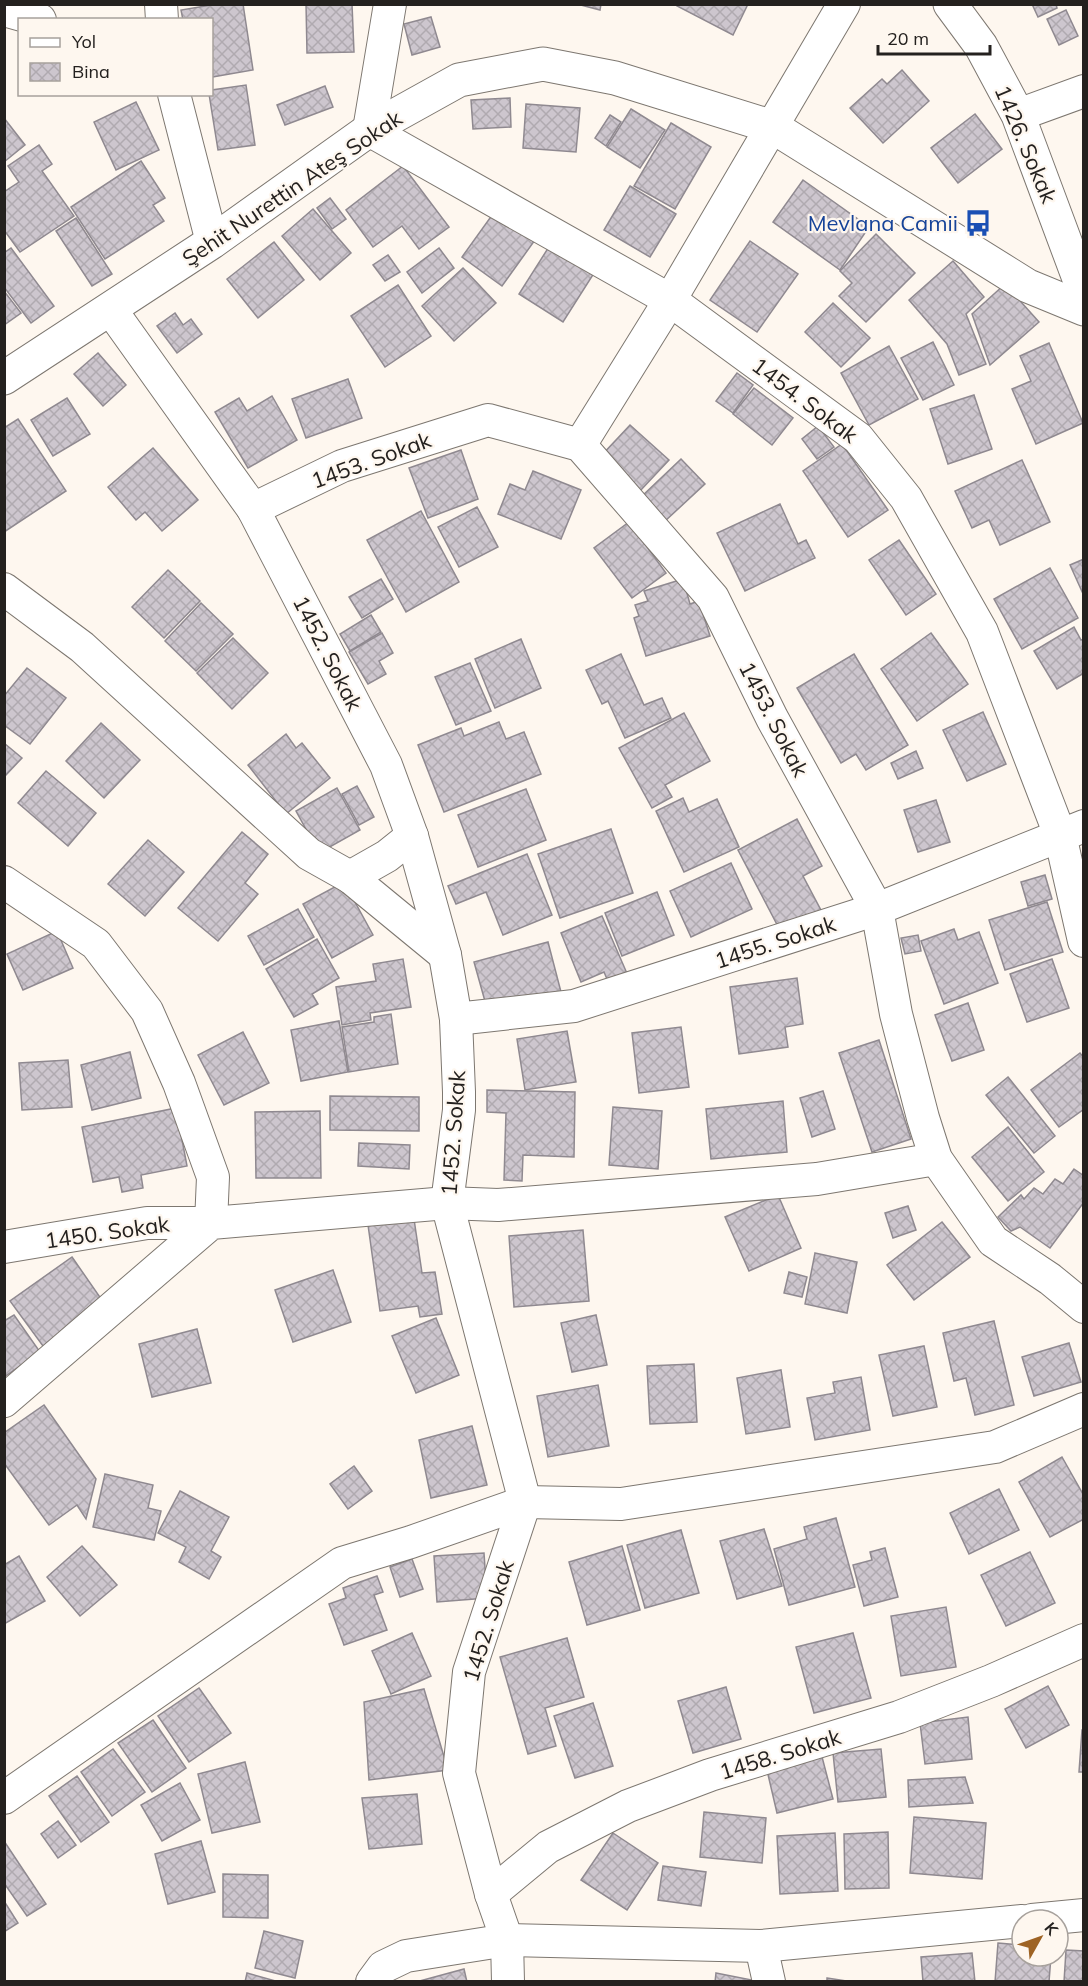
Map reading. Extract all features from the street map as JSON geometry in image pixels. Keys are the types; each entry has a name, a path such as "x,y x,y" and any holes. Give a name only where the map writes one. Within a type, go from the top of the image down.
{"street":[{"path":"369,130 390,4"},
{"path":"580,445 670,300 844,4"},
{"name":"1426. Sokak","path":"950,4 981,46 1018,115 1083,292"},
{"path":"5,11 32,18"},
{"name":"Şehit Nurettin Ateş Sokak","path":"4,378 212,242 369,130 459,80 543,64 615,78 773,127 1028,286 1083,309"},
{"path":"1018,115 1083,91"},
{"path":"175,96 212,242"},
{"name":"1454. Sokak","path":"369,130 670,300 858,438 906,498 982,632 1072,831 1083,941"},
{"name":"1452. Sokak","path":"111,310 253,509 386,765 412,836 445,955 456,1019 459,1110 447,1203 525,1502 469,1672 459,1773 491,1894 507,1940 508,1982"},
{"name":"1453. Sokak","path":"253,509 342,466 488,420 580,445 713,598 772,718 877,909 896,1014 936,1159 993,1241 1050,1279 1083,1307"},
{"path":"4,589 82,647 309,854 350,877 445,955"},
{"name":"1455. Sokak","path":"456,1019 574,1006 877,909 1072,831"},
{"path":"350,877 387,856 412,836"},
{"path":"4,882 96,944 147,1011 180,1083 213,1177 211,1222 4,1401"},
{"name":"1450. Sokak","path":"4,1247 147,1223 211,1222 447,1203 498,1205 817,1179 936,1159"},
{"path":"4,1798 342,1563 411,1542 525,1502 621,1504 995,1447 1083,1409"},
{"name":"1458. Sokak","path":"491,1894 548,1847 628,1806 710,1775 899,1718 992,1681 1083,1640"},
{"path":"372,1982 383,1967 406,1956 507,1940 761,1946 1010,1922"},
{"path":"761,1946 769,1982"}],"building":[{"path":"217,4 243,4 253,70 213,77 213,18 183,18 181,10"},
{"path":"306,4 352,4 354,52 307,53"},
{"path":"577,4 601,4 600,10"},
{"path":"678,4 748,4 733,35 677,6"},
{"path":"1032,4 1056,4 1057,8 1038,17"},
{"path":"1066,10 1078,36 1059,45 1047,19"},
{"path":"431,17 440,47 412,55 404,24"},
{"path":"902,70 929,101 883,143 850,108 882,79 887,84"},
{"path":"246,85 255,145 218,150 209,96 213,96 213,90"},
{"path":"325,86 333,107 285,125 277,105"},
{"path":"510,98 511,127 473,129 471,100"},
{"path":"136,102 159,150 116,170 94,122"},
{"path":"526,104 580,108 576,152 523,148"},
{"path":"631,109 665,130 640,168 607,147"},
{"path":"975,114 1002,149 958,183 931,148"},
{"path":"610,115 621,122 606,146 595,138"},
{"path":"4,118 25,145 4,162"},
{"path":"671,123 711,147 675,209 634,186"},
{"path":"39,145 52,164 42,171 74,216 20,252 4,230 4,192 19,182 8,166"},
{"path":"141,161 165,198 153,205 164,221 105,259 71,207"},
{"path":"403,166 449,227 419,249 402,226 373,247 346,210"},
{"path":"803,180 869,227 840,270 773,222"},
{"path":"630,186 676,214 650,257 604,230"},
{"path":"330,198 346,219 332,229 317,208"},
{"path":"313,209 351,253 320,280 282,236"},
{"path":"495,211 535,240 502,286 462,257"},
{"path":"76,218 112,274 92,286 56,231"},
{"path":"876,234 915,273 866,322 839,296 852,283 840,271"},
{"path":"750,241 798,274 757,332 710,300"},
{"path":"274,242 304,280 258,318 227,279"},
{"path":"552,242 596,270 563,322 519,294"},
{"path":"11,248 54,306 31,323 4,287 4,253"},
{"path":"439,248 454,268 422,293 407,272"},
{"path":"388,255 400,272 385,281 373,265"},
{"path":"953,261 984,297 966,314 986,364 959,375 947,344 909,300"},
{"path":"463,268 496,303 454,341 422,306"},
{"path":"1005,284 1039,322 990,365 972,314"},
{"path":"398,285 431,336 385,367 351,316"},
{"path":"4,291 21,313 4,325"},
{"path":"833,303 870,338 841,367 805,332"},
{"path":"175,313 183,325 191,319 202,334 177,353 157,326"},
{"path":"933,342 954,385 923,400 901,358"},
{"path":"1049,343 1083,423 1036,444 1012,389 1031,381 1020,356"},
{"path":"889,346 918,399 869,425 841,373"},
{"path":"98,353 126,385 103,406 74,374"},
{"path":"737,373 753,385 733,413 716,401"},
{"path":"348,379 362,418 306,438 292,399"},
{"path":"754,388 793,418 772,445 733,414"},
{"path":"974,395 992,449 948,464 930,409"},
{"path":"272,396 297,440 248,468 215,412 239,398 247,411"},
{"path":"67,398 90,434 53,456 31,420"},
{"path":"18,419 66,491 4,532 4,428"},
{"path":"630,425 669,460 640,491 601,456"},
{"path":"818,426 834,447 817,459 802,439"},
{"path":"842,444 888,510 848,537 803,471"},
{"path":"153,448 198,500 162,531 145,512 136,520 108,487"},
{"path":"461,450 478,499 428,518 409,468"},
{"path":"681,459 705,484 664,522 640,498"},
{"path":"1022,460 1050,522 1000,545 989,520 972,528 955,491"},
{"path":"533,471 581,490 561,539 498,514 510,484 525,490"},
{"path":"780,504 798,544 806,540 815,558 745,591 717,533"},
{"path":"477,507 498,547 459,567 438,527"},
{"path":"421,511 459,582 406,612 367,540"},
{"path":"629,522 666,573 632,598 594,548"},
{"path":"899,540 936,594 906,615 869,560"},
{"path":"1084,559 1084,596 1070,565"},
{"path":"1050,568 1078,618 1022,649 994,599"},
{"path":"168,570 200,601 164,638 132,607"},
{"path":"381,579 393,599 362,618 349,597"},
{"path":"683,579 690,604 699,601 710,636 646,656 634,618 639,616 635,605 648,601 644,591"},
{"path":"201,603 233,634 196,671 165,641"},
{"path":"371,615 381,632 350,651 340,634"},
{"path":"1074,627 1081,640 1084,639 1084,673 1057,689 1034,651"},
{"path":"382,633 393,653 379,661 386,674 368,684 349,652"},
{"path":"931,633 968,684 917,721 881,669"},
{"path":"233,638 268,673 232,709 197,673"},
{"path":"521,639 541,688 495,708 475,659"},
{"path":"621,654 644,705 662,698 671,718 625,738 608,701 602,704 586,670"},
{"path":"854,654 908,745 866,770 856,754 841,763 797,688"},
{"path":"470,663 491,711 456,725 435,677"},
{"path":"27,668 66,698 30,744 4,725 4,696"},
{"path":"983,712 1006,764 967,781 943,730"},
{"path":"684,713 710,761 665,785 672,797 652,808 619,748"},
{"path":"499,722 506,739 524,732 541,774 444,812 418,745 461,728 464,736"},
{"path":"101,723 140,760 104,798 66,761"},
{"path":"286,734 296,748 302,743 330,778 286,814 248,765"},
{"path":"4,743 22,758 4,777"},
{"path":"916,751 923,768 898,779 891,763"},
{"path":"46,771 96,813 68,846 18,803"},
{"path":"357,786 374,817 359,825 342,794"},
{"path":"337,788 360,830 319,853 296,811"},
{"path":"526,789 546,840 478,867 458,815"},
{"path":"683,798 689,812 717,799 739,847 684,872 656,811"},
{"path":"936,800 950,842 918,852 904,810"},
{"path":"797,819 822,866 803,876 823,914 783,936 738,850"},
{"path":"611,829 633,893 560,918 538,854"},
{"path":"242,832 268,854 245,883 258,894 218,941 178,908"},
{"path":"148,840 184,872 145,916 108,884"},
{"path":"527,854 552,915 503,935 486,892 456,904 448,886"},
{"path":"731,863 752,909 691,937 670,891"},
{"path":"1045,875 1052,899 1028,906 1021,882"},
{"path":"344,882 373,935 332,958 303,904"},
{"path":"657,892 674,935 622,956 605,913"},
{"path":"1047,902 1063,952 1005,970 989,920"},
{"path":"298,909 314,937 264,965 248,936"},
{"path":"602,916 629,978 610,986 604,972 581,982 561,933"},
{"path":"954,929 958,940 979,932 998,983 944,1004 921,941"},
{"path":"57,931 73,968 23,990 7,954"},
{"path":"918,935 921,951 905,954 901,938"},
{"path":"317,939 339,978 312,994 318,1004 294,1017 266,969"},
{"path":"548,942 561,992 488,1012 474,962"},
{"path":"403,959 411,1007 370,1013 371,1020 342,1025 336,987 376,981 373,964"},
{"path":"1052,959 1069,1008 1027,1022 1010,974"},
{"path":"797,978 803,1024 785,1027 788,1047 739,1054 730,987"},
{"path":"968,1003 984,1050 952,1061 935,1015"},
{"path":"391,1014 398,1064 349,1072 342,1027 374,1022 374,1017"},
{"path":"339,1021 348,1072 301,1081 291,1030"},
{"path":"681,1027 689,1087 639,1093 632,1033"},
{"path":"567,1031 576,1082 525,1090 517,1039"},
{"path":"243,1032 269,1083 224,1105 198,1055"},
{"path":"879,1040 911,1139 872,1152 839,1053"},
{"path":"130,1052 141,1098 92,1110 81,1065"},
{"path":"1080,1053 1084,1058 1084,1109 1059,1127 1031,1090"},
{"path":"68,1060 72,1107 22,1110 19,1063"},
{"path":"1008,1077 1055,1136 1034,1153 986,1095"},
{"path":"487,1090 575,1092 574,1157 523,1155 522,1181 504,1180 506,1113 487,1112"},
{"path":"823,1091 835,1129 812,1137 800,1098"},
{"path":"330,1096 419,1097 419,1131 330,1130"},
{"path":"783,1101 787,1152 711,1159 706,1109"},
{"path":"613,1107 662,1111 658,1169 609,1165"},
{"path":"176,1108 187,1166 141,1175 143,1188 122,1192 119,1177 93,1182 82,1127"},
{"path":"320,1111 321,1178 256,1178 255,1112"},
{"path":"1008,1127 1044,1172 1008,1201 972,1157"},
{"path":"359,1143 410,1145 409,1169 358,1166"},
{"path":"1074,1169 1084,1176 1084,1202 1050,1248 1020,1227 1011,1231 998,1217 1021,1195 1024,1199 1034,1188 1043,1194 1055,1179 1063,1184"},
{"path":"778,1195 801,1248 749,1271 725,1217"},
{"path":"908,1206 916,1230 893,1238 885,1213"},
{"path":"414,1219 422,1273 435,1272 442,1314 420,1317 418,1306 380,1311 368,1225"},
{"path":"942,1222 970,1257 914,1300 887,1265"},
{"path":"583,1230 589,1301 514,1307 509,1236"},
{"path":"815,1253 857,1262 847,1313 805,1304"},
{"path":"72,1257 104,1303 43,1346 10,1301"},
{"path":"333,1270 351,1322 293,1342 275,1290"},
{"path":"789,1272 807,1277 802,1297 784,1293"},
{"path":"14,1315 40,1352 4,1377 4,1321"},
{"path":"596,1315 607,1365 572,1372 561,1323"},
{"path":"436,1318 459,1375 416,1393 392,1336"},
{"path":"994,1321 1014,1405 975,1415 966,1378 954,1381 943,1333"},
{"path":"197,1329 211,1383 152,1397 139,1344"},
{"path":"1069,1343 1081,1382 1034,1396 1022,1357"},
{"path":"924,1346 937,1407 893,1416 879,1355"},
{"path":"694,1364 697,1422 650,1424 647,1366"},
{"path":"781,1370 790,1427 746,1434 737,1378"},
{"path":"861,1377 870,1430 815,1440 807,1398 835,1393 833,1382"},
{"path":"598,1385 609,1446 548,1457 537,1396"},
{"path":"44,1405 96,1479 86,1519 77,1505 49,1525 4,1463 4,1433"},
{"path":"472,1426 487,1485 431,1498 419,1440"},
{"path":"1062,1457 1084,1496 1084,1519 1050,1537 1019,1482"},
{"path":"354,1466 372,1491 348,1509 330,1484"},
{"path":"105,1474 153,1485 148,1508 161,1511 154,1540 93,1527"},
{"path":"999,1489 1019,1530 969,1554 950,1513"},
{"path":"180,1491 229,1517 211,1551 221,1557 209,1579 179,1562 186,1547 158,1533"},
{"path":"836,1518 855,1587 789,1605 774,1549 807,1539 804,1527"},
{"path":"764,1529 782,1586 737,1599 720,1541"},
{"path":"681,1530 699,1593 645,1608 627,1545"},
{"path":"82,1546 117,1585 80,1616 47,1577"},
{"path":"622,1546 640,1610 587,1625 569,1562"},
{"path":"885,1548 898,1597 864,1606 853,1565 872,1560 870,1552"},
{"path":"1030,1552 1055,1603 1006,1626 981,1575"},
{"path":"484,1553 487,1598 437,1602 434,1556"},
{"path":"19,1556 45,1601 4,1624 4,1565"},
{"path":"412,1559 423,1589 400,1597 390,1567"},
{"path":"377,1576 383,1592 374,1595 387,1630 344,1645 329,1604 346,1598 343,1588"},
{"path":"946,1607 956,1667 901,1676 891,1616"},
{"path":"412,1633 431,1676 391,1694 372,1651"},
{"path":"853,1633 871,1698 814,1713 796,1647"},
{"path":"567,1638 584,1697 545,1708 556,1746 528,1754 500,1657"},
{"path":"1048,1686 1069,1725 1026,1748 1005,1709"},
{"path":"726,1687 741,1739 693,1753 678,1701"},
{"path":"199,1688 231,1733 189,1762 158,1716"},
{"path":"424,1689 448,1770 369,1780 364,1702"},
{"path":"593,1703 613,1766 575,1778 554,1716"},
{"path":"968,1717 972,1759 925,1764 920,1723"},
{"path":"153,1720 186,1768 152,1792 118,1743"},
{"path":"1082,1730 1084,1730 1084,1772 1079,1772"},
{"path":"113,1749 145,1792 112,1816 81,1772"},
{"path":"881,1749 886,1797 838,1802 833,1753"},
{"path":"821,1753 833,1799 777,1813 766,1766"},
{"path":"245,1762 260,1822 212,1833 198,1774"},
{"path":"77,1776 109,1822 81,1842 49,1796"},
{"path":"965,1777 973,1803 909,1807 908,1780"},
{"path":"180,1783 200,1820 162,1841 141,1805"},
{"path":"417,1794 422,1844 369,1849 362,1798"},
{"path":"704,1812 766,1818 762,1863 700,1857"},
{"path":"914,1817 986,1823 982,1879 910,1873"},
{"path":"58,1821 76,1845 58,1858 41,1834"},
{"path":"888,1832 889,1888 845,1889 844,1834"},
{"path":"613,1833 658,1863 627,1910 581,1880"},
{"path":"835,1833 838,1891 780,1894 777,1836"},
{"path":"4,1841 46,1904 27,1916 4,1883"},
{"path":"201,1841 215,1892 168,1904 155,1854"},
{"path":"663,1866 706,1872 701,1906 658,1900"},
{"path":"223,1874 268,1875 268,1918 223,1917"},
{"path":"4,1901 18,1923 4,1932"},
{"path":"264,1931 303,1941 295,1978 255,1968"},
{"path":"998,1943 1010,1944 1010,1968 1050,1968 1049,1982 995,1982"},
{"path":"1070,1950 1084,1951 1084,1982 1064,1982 1065,1968 1070,1968"},
{"path":"972,1953 975,1982 923,1982 921,1957"},
{"path":"464,1969 467,1982 416,1982"},
{"path":"247,1973 279,1982 245,1982"},
{"path":"716,1973 752,1980 752,1982 715,1982"},
{"path":"827,1978 853,1982 827,1982"}],"place":[{"name":"Mevlana Camii","path":"978,223"}]}
